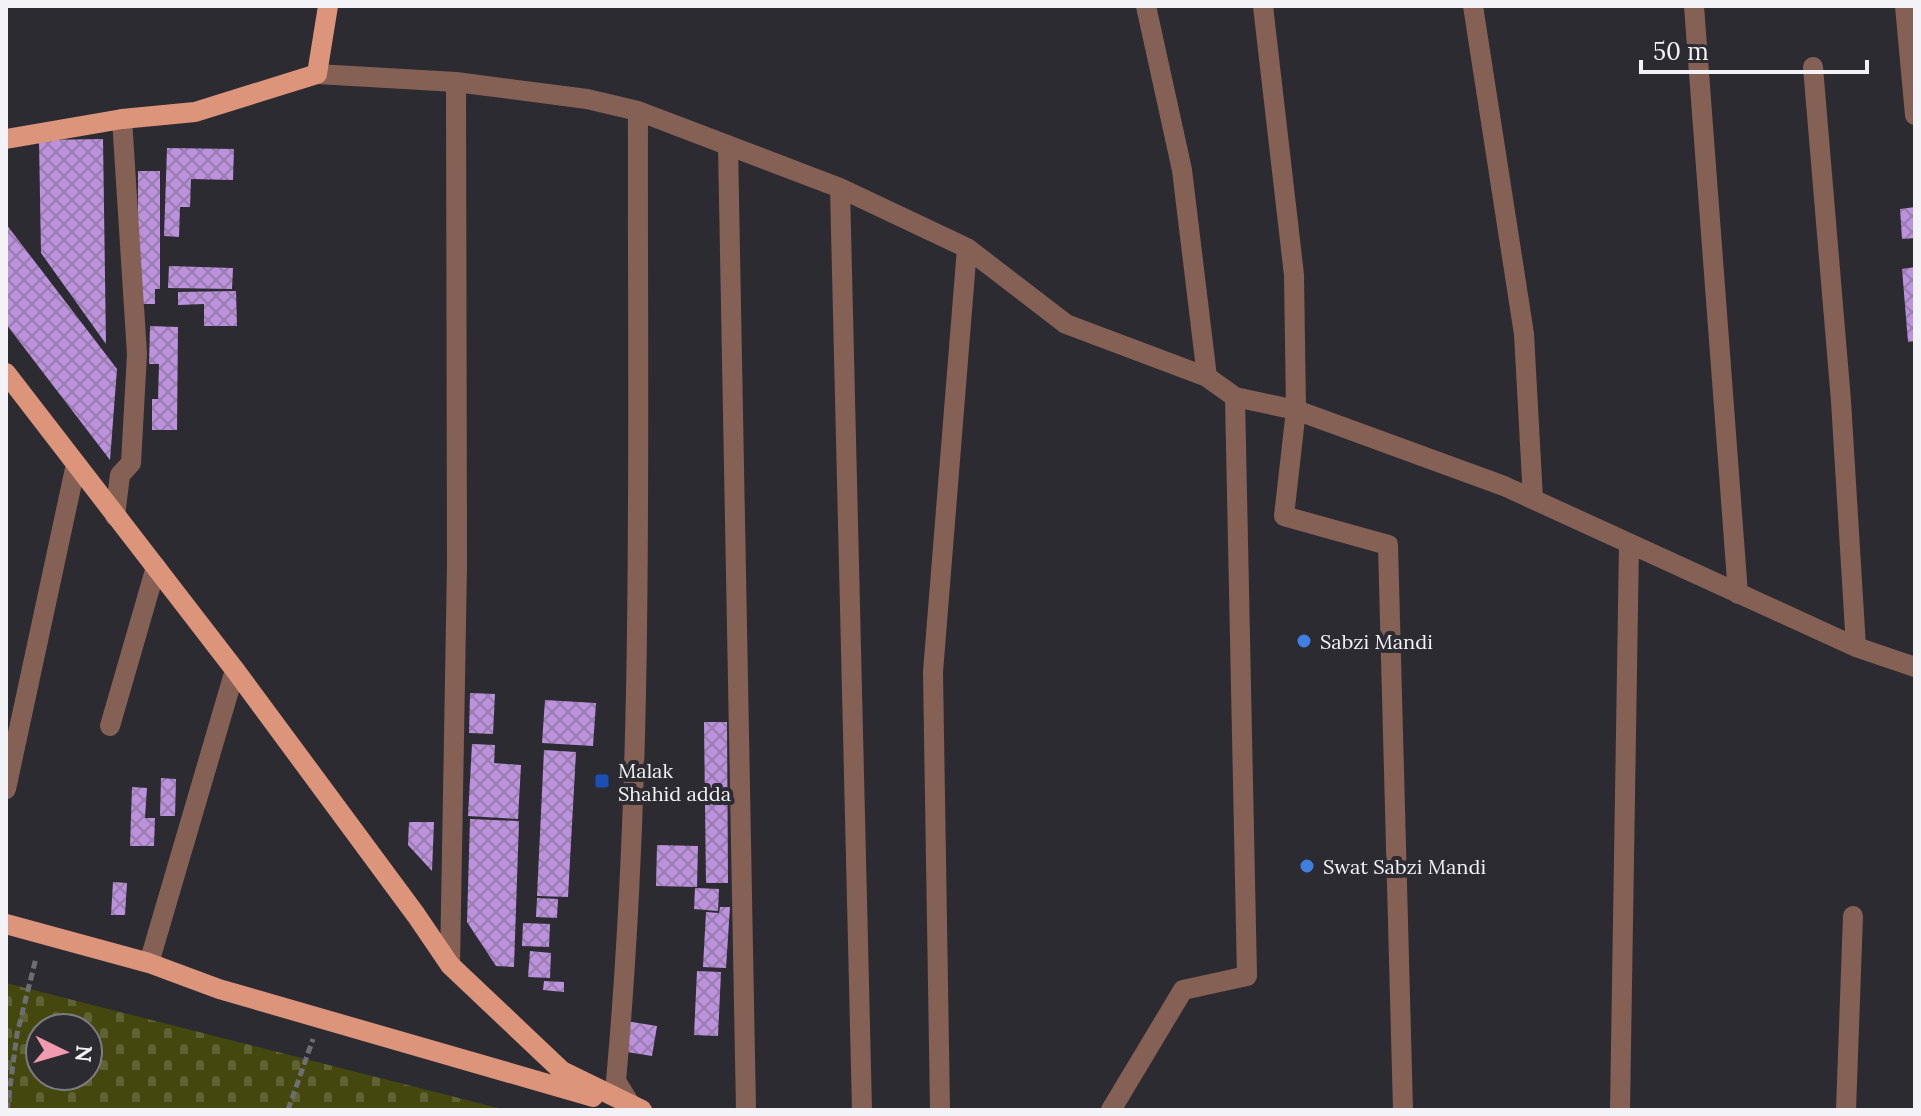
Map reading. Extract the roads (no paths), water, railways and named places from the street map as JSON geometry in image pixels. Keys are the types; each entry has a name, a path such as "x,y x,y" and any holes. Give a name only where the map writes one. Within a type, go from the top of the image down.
{"main road":[{"path":"6,139 122,119 195,112 317,74 328,6"},
{"path":"6,373 235,670 450,965 562,1071 637,1108"},
{"path":"6,924 149,963 219,989 637,1108"}],"street":[{"path":"1146,6 1182,170 1207,377"},
{"path":"1263,6 1294,275 1296,410 1284,516 1388,545 1403,1110"},
{"path":"1473,6 1524,334 1533,499"},
{"path":"1694,6 1738,594"},
{"path":"1905,6 1915,115"},
{"path":"1813,67 1841,401 1856,647"},
{"path":"317,74 456,82 587,99 638,111 840,188 967,248 1066,324 1207,377 1235,397 1296,410 1533,499 1856,647 1915,667"},
{"path":"450,965 457,565 456,82"},
{"path":"637,1108 616,1081 632,856 638,111"},
{"path":"115,516 120,475 131,463 137,354 122,119"},
{"path":"728,145 746,1110"},
{"path":"840,188 862,1110"},
{"path":"940,1110 933,672 967,248"},
{"path":"1111,1110 1183,990 1247,976 1235,397"},
{"path":"6,789 76,464"},
{"path":"1620,1110 1629,544"},
{"path":"110,726 156,567"},
{"path":"149,963 235,670"},
{"path":"1846,1110 1853,916"}],"place":[{"name":"Sabzi Mandi","path":"1304,641"},
{"name":"Malak Shahid adda","path":"602,781"},
{"name":"Swat Sabzi Mandi","path":"1307,866"}]}
